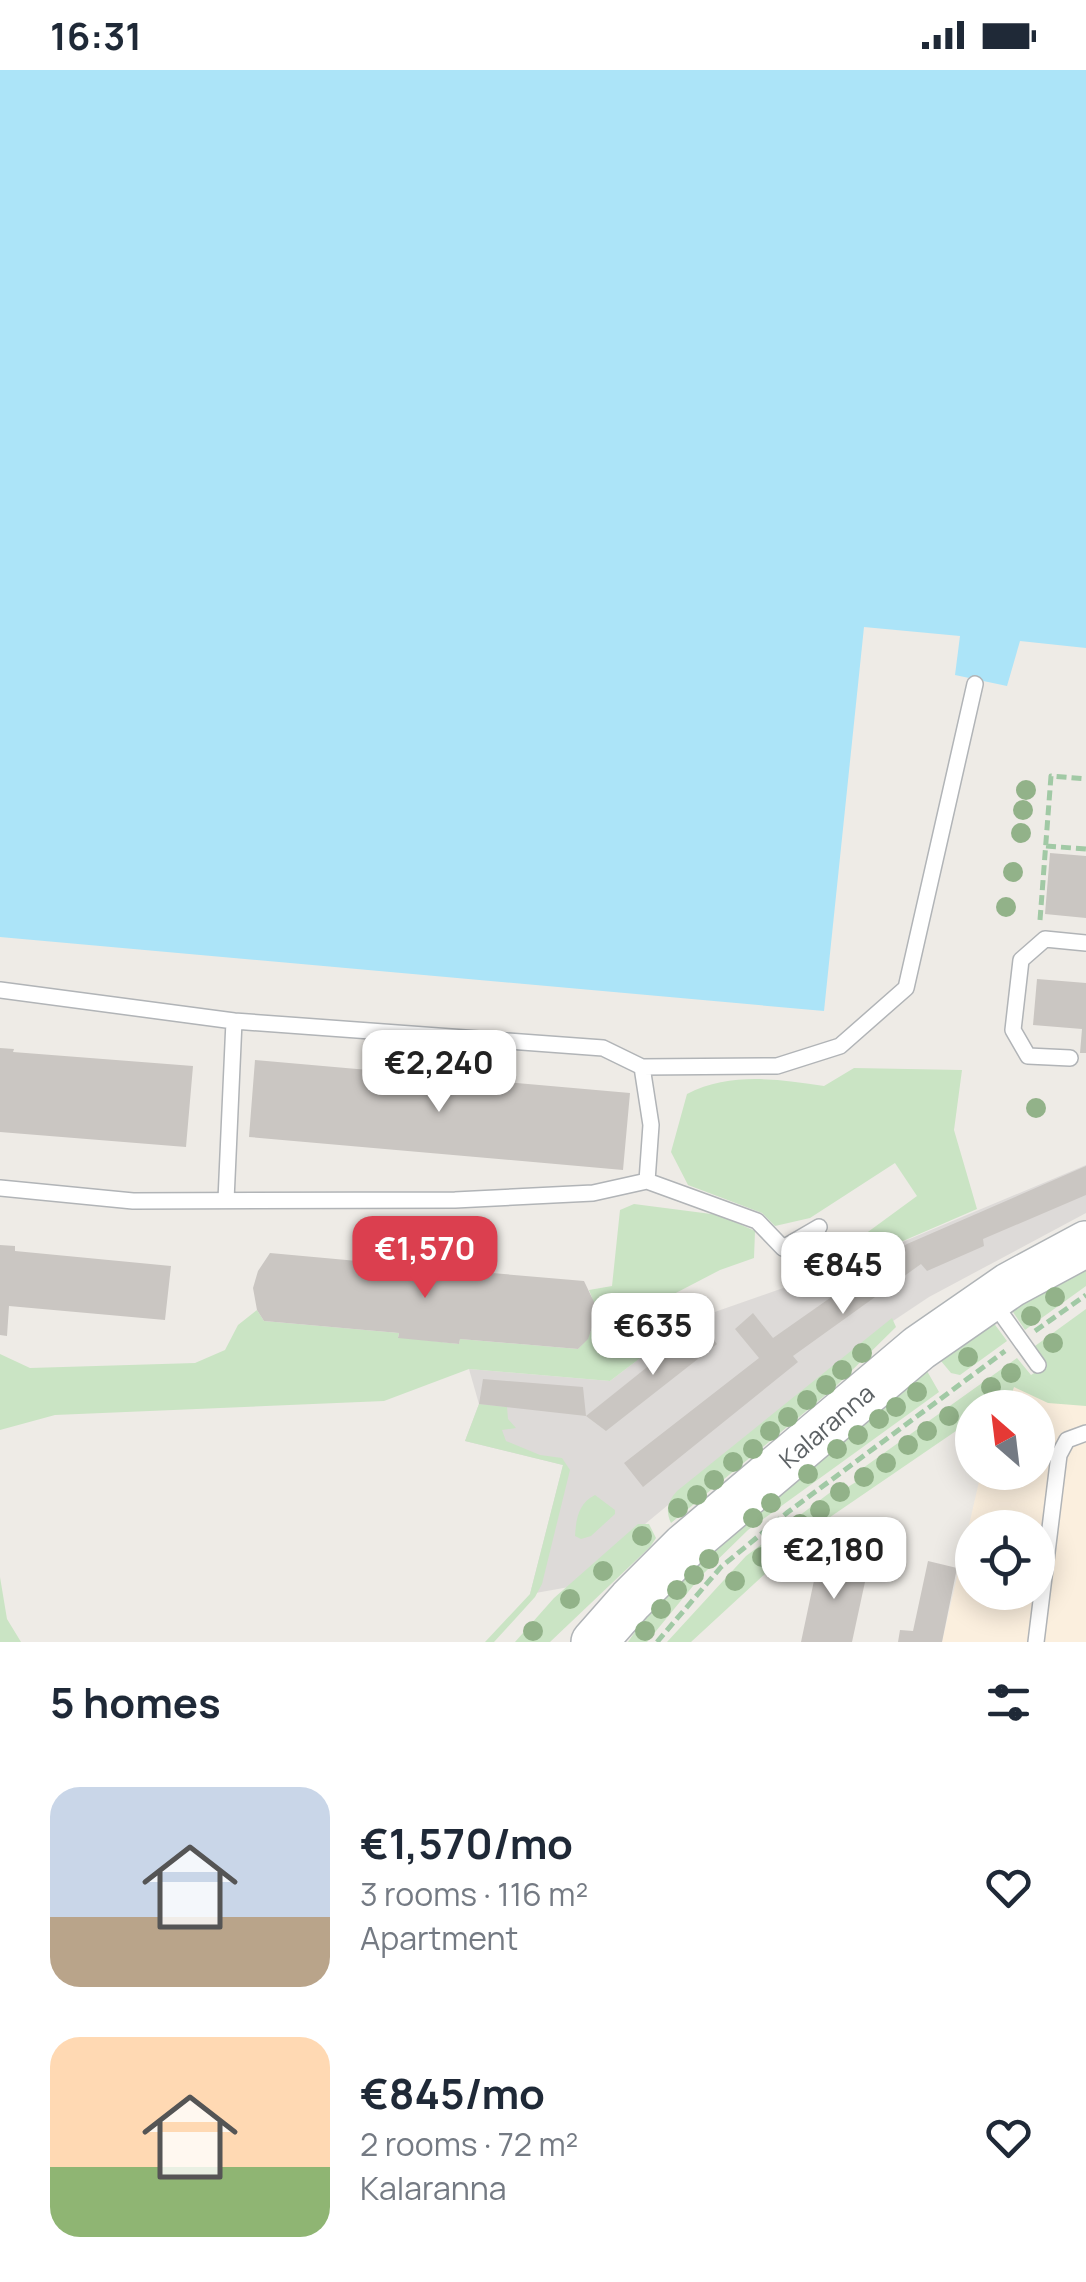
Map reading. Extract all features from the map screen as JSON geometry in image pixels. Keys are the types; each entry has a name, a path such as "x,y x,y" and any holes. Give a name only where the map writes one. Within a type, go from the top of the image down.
{"street":[{"name":"Kalaranna","path":"594,1642 685,1546 919,1348 990,1299 1086,1244"}],"lane":[{"path":"0,990 234,1021 603,1048 642,1066 777,1066 840,1046 906,988 975,684"},
{"path":"1070,1058 1028,1056 1013,1030 1020,960 1045,939 1086,943"},
{"path":"226,1200 234,1021"},
{"path":"642,1066 651,1125 646,1180"},
{"path":"0,1188 133,1200 455,1200 593,1193 646,1180 757,1221 783,1248 819,1227"},
{"path":"990,1299 1038,1365"},
{"path":"1036,1642 1059,1455 1067,1440 1086,1433"}],"path":[{"path":"1040,920 1051,776 1086,779"},
{"path":"1046,846 1086,849"},
{"path":"657,1642 721,1567 774,1523 1086,1296"}],"shaded area":[{"path":"1086,1165 1086,1213 929,1297 878,1331 569,1587 530,1594 563,1465 465,1441 479,1404 469,1369 610,1381 689,1321 843,1267"},
{"path":"1086,1340 1086,1642 942,1642 955,1586 955,1610 1055,1610 1055,1510 972,1510 977,1490 1055,1490 1055,1390 1013,1390"}],"green space":[{"path":"854,1068 962,1070 954,1130 977,1209 843,1267 831,1259 917,1196 895,1163 810,1218 775,1226 762,1213 688,1185 671,1152 687,1094 737,1080 824,1086"},
{"path":"634,1204 719,1215 755,1231 754,1258 720,1270 670,1296 689,1321 610,1381 469,1369 384,1401 55,1415 0,1430 0,1354 30,1368 195,1363 225,1350 238,1325 257,1310 264,1321 399,1333 398,1337 459,1344 460,1339 578,1349 594,1321 589,1290 612,1286 620,1210"},
{"path":"1086,1262 1086,1286 1025,1330 1009,1306"},
{"path":"1086,1309 1086,1406 1055,1404 1055,1390 972,1390 1017,1358 1031,1375 1047,1365 1035,1346"},
{"path":"892,1318 896,1327 834,1388 671,1523 668,1506 677,1491"},
{"path":"993,1322 1007,1341 960,1375 951,1373 941,1361"},
{"path":"927,1371 939,1392 748,1530 702,1575 647,1642 628,1642 657,1599 868,1413"},
{"path":"955,1402 955,1432 817,1526 691,1642 667,1642 746,1556 844,1482 848,1487 859,1480 856,1473"},
{"path":"479,1404 507,1407 508,1419 516,1428 502,1430 506,1441 540,1455 562,1458 570,1470 542,1584 494,1642 485,1642 530,1594 563,1465 465,1441"},
{"path":"595,1495 615,1514 591,1536 581,1539 575,1536 579,1512"},
{"path":"638,1524 649,1524 656,1538 650,1547 550,1642 515,1642 554,1598"},
{"path":"0,1577 7,1619 21,1642 0,1642"}],"water":[{"path":"0,70 1086,70 1086,648 1020,641 1007,686 955,675 960,636 864,627 824,1011 0,937"}],"building":[{"path":"1050,853 1086,856 1086,918 1045,914"},
{"path":"1037,979 1086,983 1086,1053 1080,1053 1082,1029 1033,1025"},
{"path":"0,1048 193,1066 186,1147 0,1132"},
{"path":"255,1060 630,1093 623,1170 249,1137"},
{"path":"1086,1166 1086,1195 983,1239 984,1246 927,1271 921,1264 793,1356 798,1362 643,1487 624,1463 759,1358 735,1329 753,1313 773,1338 907,1244"},
{"path":"0,1245 15,1246 15,1251 171,1266 165,1320 9,1306 7,1336 0,1335"},
{"path":"270,1253 423,1267 424,1261 480,1267 480,1272 584,1281 596,1316 588,1339 578,1349 460,1339 459,1344 398,1338 399,1333 264,1321 257,1310 253,1288"},
{"path":"701,1324 717,1344 606,1431 586,1416"},
{"path":"483,1379 583,1387 586,1416 479,1404"},
{"path":"819,1557 868,1568 852,1642 801,1642"},
{"path":"928,1561 955,1568 942,1642 898,1642 900,1630 913,1631"}]}
